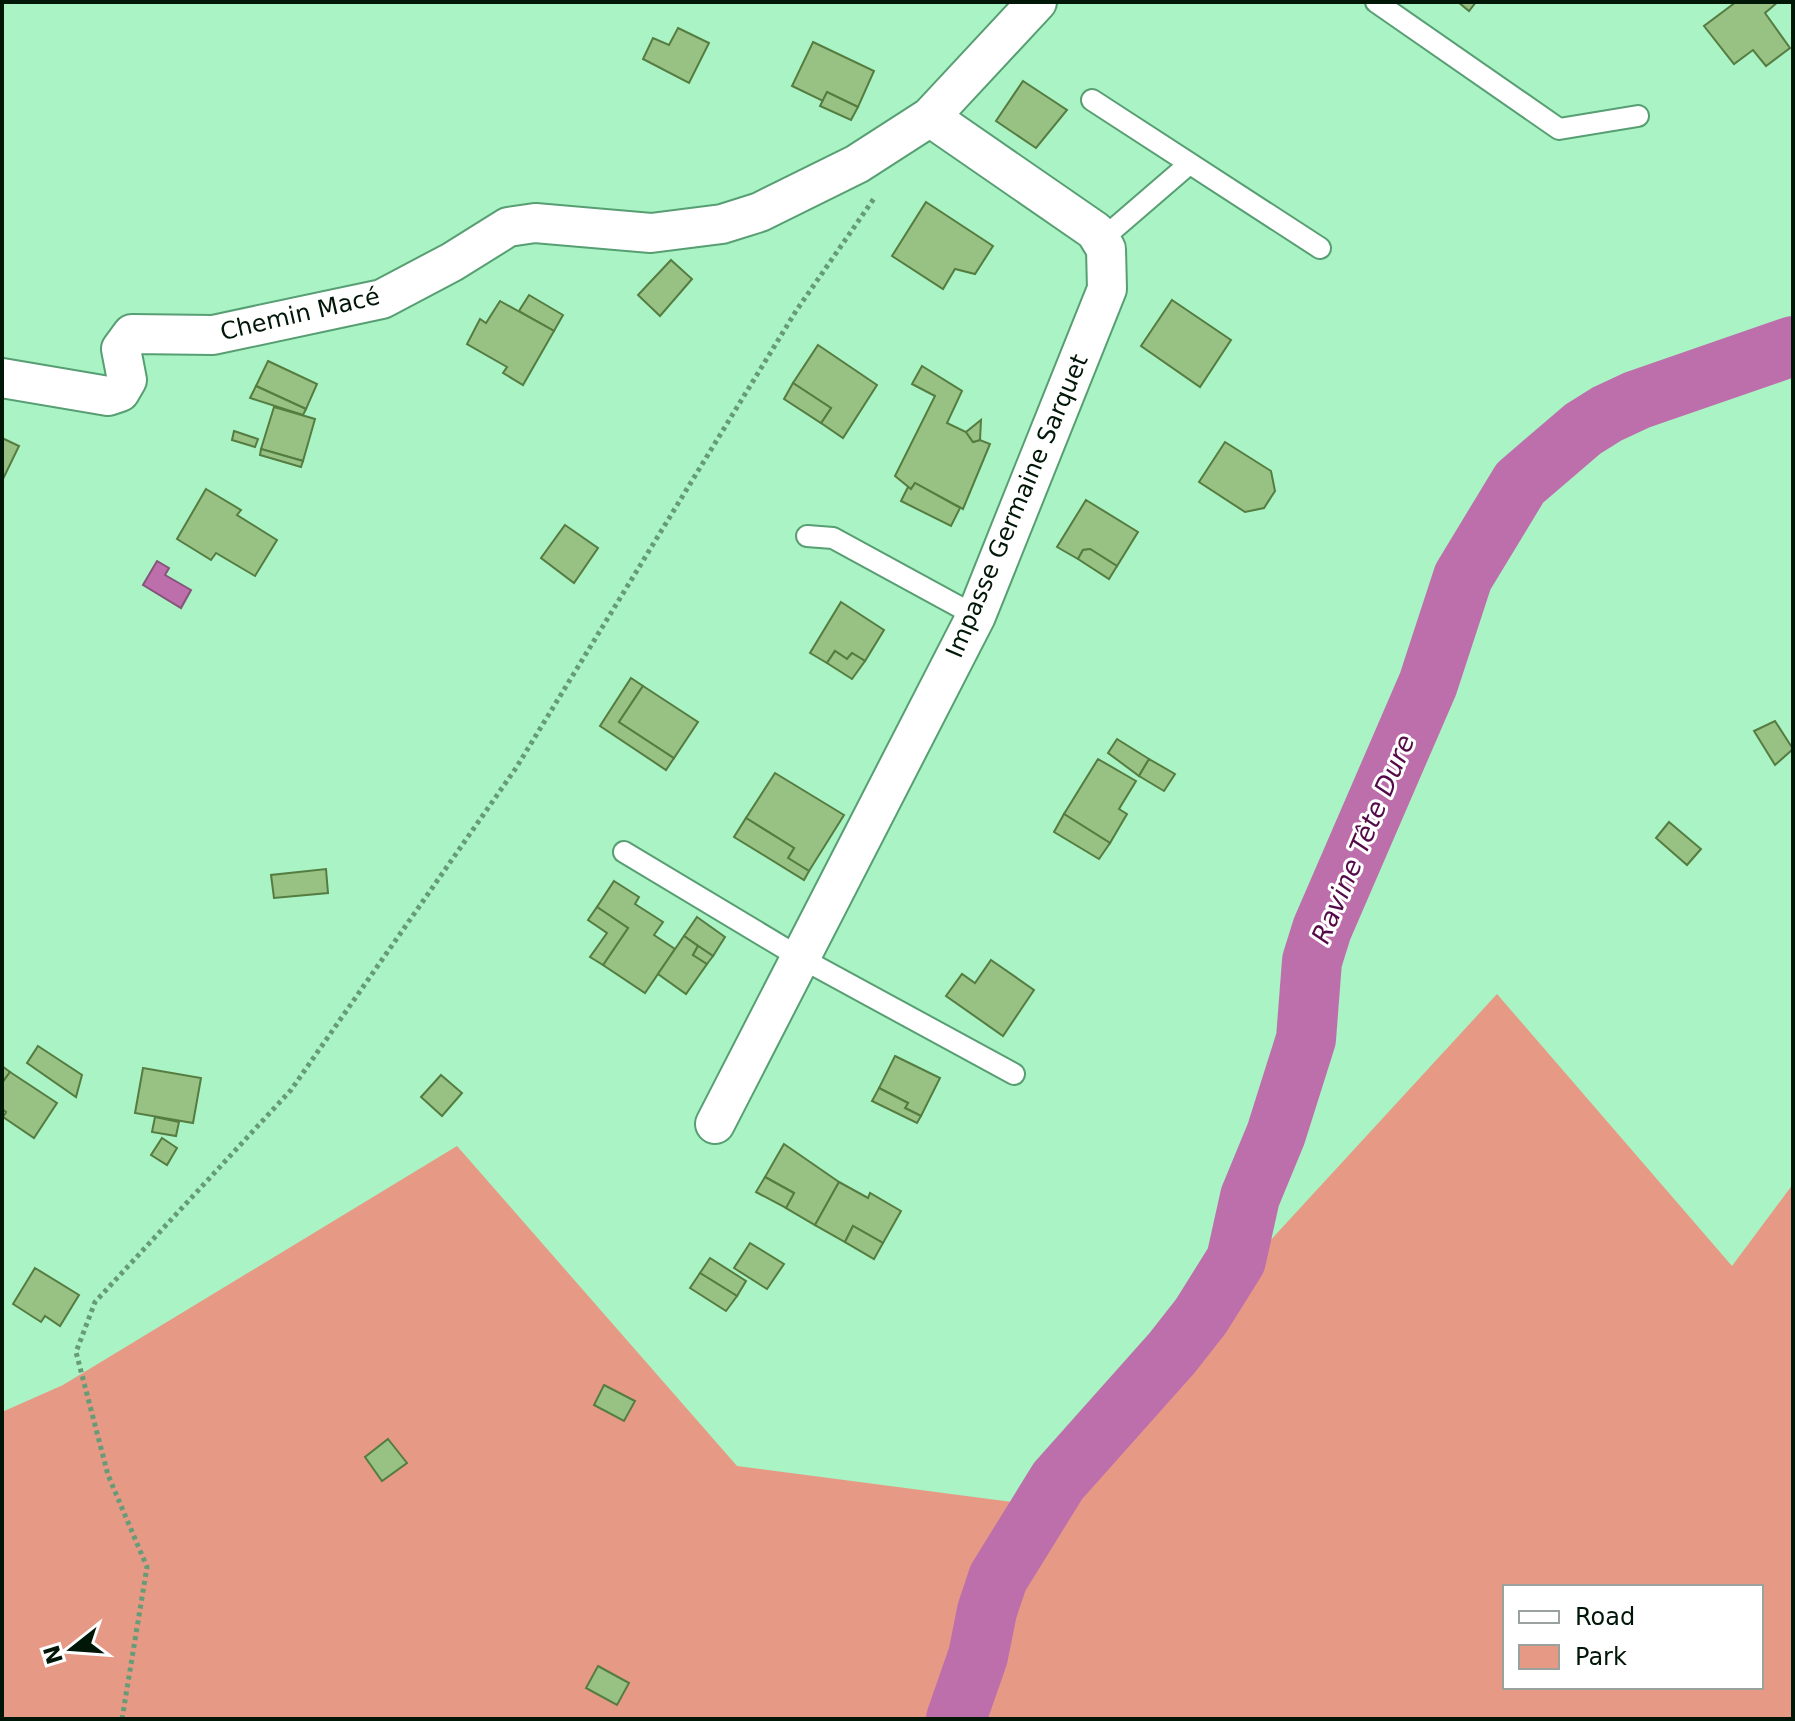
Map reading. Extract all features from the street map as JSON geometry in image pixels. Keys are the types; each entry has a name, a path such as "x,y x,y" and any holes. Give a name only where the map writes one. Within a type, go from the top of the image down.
{"street":[{"name":"Chemin Macé","path":"2,378 108,396 120,392 127,380 121,349 132,334 213,335 382,299 452,262 508,227 535,223 651,233 722,224 760,212 857,164 930,117 1037,2"},
{"path":"930,117 1095,231 1101,240"},
{"name":"Impasse Germaine Sarquet","path":"715,1124 976,616 1107,289 1106,249 1101,240"}],"lane":[{"path":"1376,2 1559,129 1638,116"},
{"path":"1092,100 1320,248"},
{"path":"1101,240 1188,165"},
{"path":"807,536 833,538 976,616"},
{"path":"624,852 799,957 1014,1074"}],"path":[{"path":"122,1719 147,1567 108,1475 76,1352 95,1302 291,1090 516,768 788,325 882,183"}],"green space":[{"path":"1497,994 1732,1266 1793,1184 1793,1719 2,1719 2,1412 63,1385 457,1146 737,1466 1028,1504"}],"shaded area":[{"path":"157,561 169,568 165,575 191,590 181,608 143,585"}],"building":[{"path":"1458,2 1476,2 1469,11"},
{"path":"1736,2 1778,2 1765,13 1790,48 1766,66 1753,50 1734,64 1704,26"},
{"path":"678,28 709,43 689,83 643,59 653,38 669,45"},
{"path":"813,42 874,71 858,107 827,92 823,101 792,86"},
{"path":"1023,81 1067,110 1036,148 996,121"},
{"path":"827,92 858,107 851,120 820,106"},
{"path":"926,202 993,246 975,274 955,269 943,289 892,256"},
{"path":"671,260 692,279 660,316 638,295"},
{"path":"529,295 563,315 554,331 519,311"},
{"path":"1172,300 1231,340 1200,387 1141,346"},
{"path":"500,301 554,331 523,385 503,373 507,367 467,344 480,319 486,323"},
{"path":"818,345 877,385 843,438 821,423 831,408 793,383"},
{"path":"268,361 317,384 306,409 256,386"},
{"path":"922,366 962,391 947,423 966,432 973,442 980,440 990,444 963,509 915,483 911,489 895,476 935,396 912,384"},
{"path":"793,383 831,408 821,423 784,399"},
{"path":"256,386 306,409 303,415 250,398"},
{"path":"274,407 315,419 303,461 261,449"},
{"path":"981,420 980,440 973,442 966,432"},
{"path":"234,431 258,439 255,447 232,440"},
{"path":"2,438 19,446 2,481"},
{"path":"1225,442 1271,471 1275,491 1264,508 1245,512 1199,482"},
{"path":"261,449 303,461 301,467 260,455"},
{"path":"915,483 960,508 951,526 901,501 908,487 911,489"},
{"path":"206,489 241,510 237,515 277,540 255,576 216,553 211,560 177,539"},
{"path":"1086,500 1138,532 1117,566 1090,549 1083,550 1078,559 1057,547"},
{"path":"565,525 598,548 574,583 541,558"},
{"path":"1090,549 1117,566 1109,579 1078,559 1083,550"},
{"path":"841,602 884,630 865,661 852,653 847,659 835,651 827,663 810,653"},
{"path":"835,651 847,659 852,653 865,661 852,679 827,663"},
{"path":"631,678 643,686 619,722 674,758 666,770 600,726"},
{"path":"643,686 698,722 674,758 619,722"},
{"path":"1775,721 1793,749 1775,765 1754,731"},
{"path":"1117,739 1149,759 1139,776 1108,753"},
{"path":"1098,759 1136,781 1119,809 1127,814 1110,843 1064,814"},
{"path":"1149,759 1175,774 1164,791 1139,776"},
{"path":"775,773 844,815 809,871 788,858 794,848 746,818"},
{"path":"1064,814 1110,843 1099,859 1054,832"},
{"path":"746,818 794,848 788,858 809,871 804,880 734,837"},
{"path":"1669,822 1701,849 1687,865 1656,838"},
{"path":"326,869 328,893 274,898 271,875"},
{"path":"614,881 639,897 635,904 663,922 654,935 675,949 645,993 603,965 628,928 597,907"},
{"path":"597,907 628,928 603,965 590,957 607,933 588,920"},
{"path":"697,917 725,937 713,956 684,936"},
{"path":"684,936 698,946 693,955 707,964 686,994 658,974"},
{"path":"698,946 713,956 707,964 693,955"},
{"path":"991,960 1034,990 1003,1036 946,996 962,974 975,983"},
{"path":"38,1046 82,1075 76,1097 27,1063"},
{"path":"895,1056 940,1078 921,1116 905,1108 908,1103 879,1088"},
{"path":"2,1066 10,1072 2,1083"},
{"path":"143,1068 201,1078 193,1123 135,1113"},
{"path":"10,1072 57,1103 34,1138 3,1117 6,1112 2,1109 2,1083"},
{"path":"441,1075 462,1093 442,1116 421,1097"},
{"path":"879,1088 908,1103 905,1108 921,1116 917,1123 872,1101"},
{"path":"155,1117 179,1122 176,1136 152,1132"},
{"path":"162,1138 177,1148 167,1165 151,1155"},
{"path":"784,1144 839,1182 815,1225 786,1208 794,1193 765,1177"},
{"path":"765,1177 794,1193 786,1208 756,1192"},
{"path":"839,1182 868,1198 870,1193 901,1211 883,1243 853,1226 845,1242 815,1225"},
{"path":"853,1226 883,1243 874,1259 845,1242"},
{"path":"750,1243 784,1264 767,1289 734,1268"},
{"path":"710,1258 746,1281 737,1296 700,1273"},
{"path":"35,1268 79,1295 60,1326 45,1316 41,1322 13,1304"},
{"path":"700,1273 737,1296 726,1311 690,1288"},
{"path":"604,1385 635,1401 624,1421 594,1405"},
{"path":"388,1439 407,1463 382,1481 365,1457"},
{"path":"598,1666 629,1683 617,1705 586,1688"}],"waterway":[{"name":"Ravine Tête Dure","path":"956,1719 978,1656 987,1611 998,1578 1058,1481 1172,1353 1201,1316 1236,1260 1250,1197 1276,1134 1306,1039 1312,961 1322,929 1428,684 1463,577 1520,483 1583,429 1607,414 1637,400 1793,346"}]}
